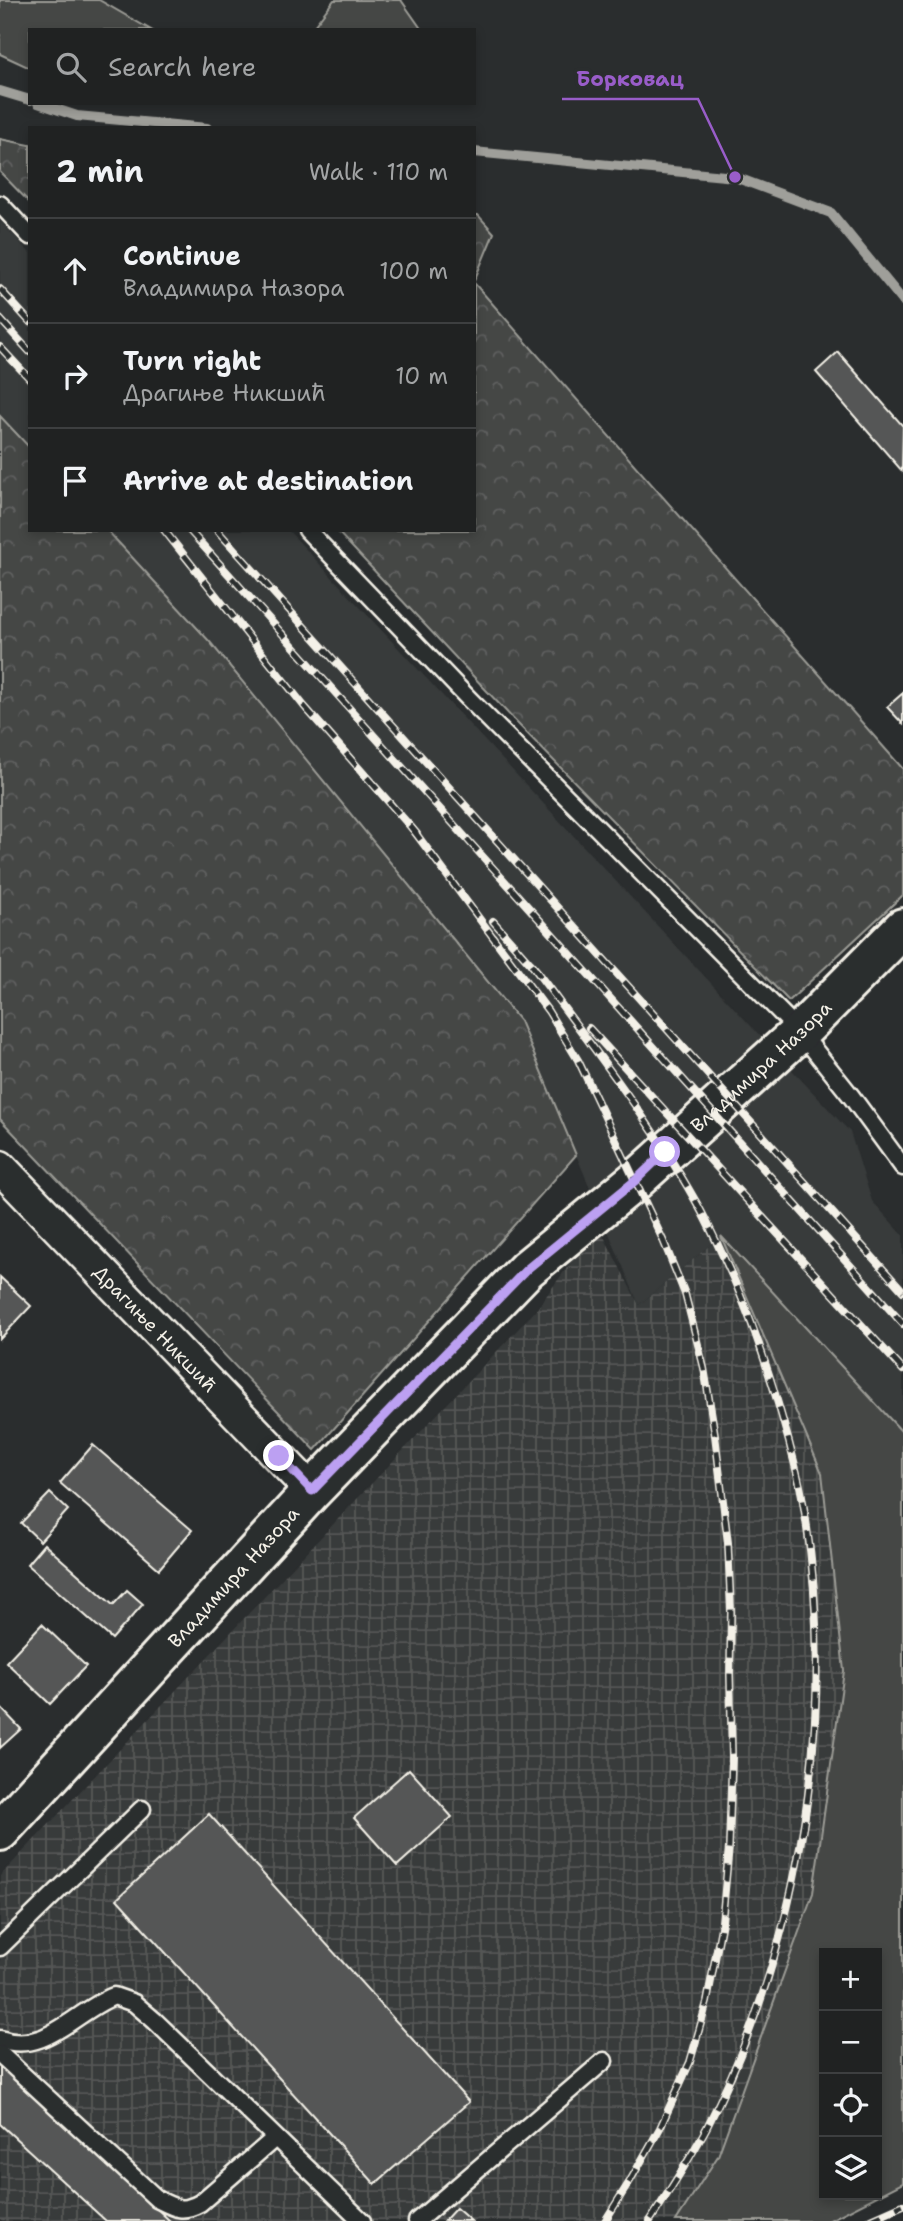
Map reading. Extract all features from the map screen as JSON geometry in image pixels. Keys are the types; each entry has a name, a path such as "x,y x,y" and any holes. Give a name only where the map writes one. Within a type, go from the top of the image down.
{"street":[{"name":"Владимира Назора","path":"0,1831 312,1491 527,1269 636,1180 800,1032 903,928"},
{"name":"Драгиње Никшић","path":"0,1167 312,1491"}],"lane":[{"path":"0,204 28,234"},
{"path":"309,532 469,699 800,1032 903,1167"},
{"path":"0,1947 142,1809"},
{"path":"0,2039 30,2044 59,2029 96,2003 114,1996 134,2003 362,2221"},
{"path":"0,2054 157,2199 175,2208 189,2209 200,2203 275,2138"},
{"path":"417,2221 604,2061"}],"shaded area":[{"path":"0,221 28,251 28,446 0,416"},
{"path":"109,532 290,532 850,1132 872,1201 903,1235 903,1433 721,1236 639,1305 520,1021 210,642"},
{"path":"598,1225 639,1305 721,1236 822,1473 844,1671 813,1893 718,2156 676,2221 0,2221 0,1876 536,1310"}],"green space":[{"path":"0,0 99,0 148,28 28,28 28,67 0,54"},
{"path":"334,0 401,0 421,28 313,28"},
{"path":"0,139 28,145 28,201 0,172"},
{"path":"476,215 494,233 476,276"},
{"path":"476,285 903,769 903,895 789,1001 517,723 338,532 476,532"},
{"path":"0,416 28,446 28,532 109,532 210,642 520,1021 576,1155 315,1450 0,1119"},
{"path":"721,1236 903,1433 903,2183 882,2194 882,1948 819,1948 819,2200 869,2200 828,2221 676,2221 718,2156 813,1893 844,1671 822,1473"}],"building":[{"path":"838,352 903,426 902,471 816,372"},
{"path":"903,693 903,724 887,707"},
{"path":"0,1277 31,1306 0,1339"},
{"path":"93,1445 192,1530 159,1569 60,1483"},
{"path":"50,1493 68,1510 40,1541 21,1523"},
{"path":"44,1544 113,1605 127,1590 143,1604 112,1639 27,1564"},
{"path":"42,1624 86,1666 50,1704 6,1662"},
{"path":"0,1707 21,1729 0,1748"},
{"path":"409,1769 452,1817 397,1866 354,1818"},
{"path":"209,1814 469,2102 375,2184 117,1899"},
{"path":"0,2063 170,2221 106,2221 0,2124"},
{"path":"456,2208 471,2221 444,2221"}],"waterway":[{"path":"0,91 28,99"},
{"path":"44,105 77,116 185,126"},
{"path":"476,152 735,177 831,213 903,301"}],"railway":[{"path":"0,289 28,320"},
{"path":"0,319 28,350"},
{"path":"0,347 28,377"},
{"path":"166,532 304,706 417,834"},
{"path":"191,532 903,1324"},
{"path":"219,532 903,1291"},
{"path":"411,827 548,1011 578,1060 663,1240 685,1294 704,1368 715,1435 728,1543 731,1612 732,1757 729,1847 722,1922 707,2002 690,2062 660,2128 605,2221"},
{"path":"493,921 537,971"},
{"path":"531,964 658,1139 700,1210 725,1260 758,1340 789,1442 802,1494 813,1580 817,1660 813,1741 804,1822 789,1902 767,1980 740,2055 707,2127 650,2221"},
{"path":"589,1028 903,1370"},
{"path":"867,2221 903,2205"}],"place":[{"name":"Борковац","path":"735,177"}],"route":[{"path":"279,1456 312,1491 527,1269 636,1180 665,1152"}]}
